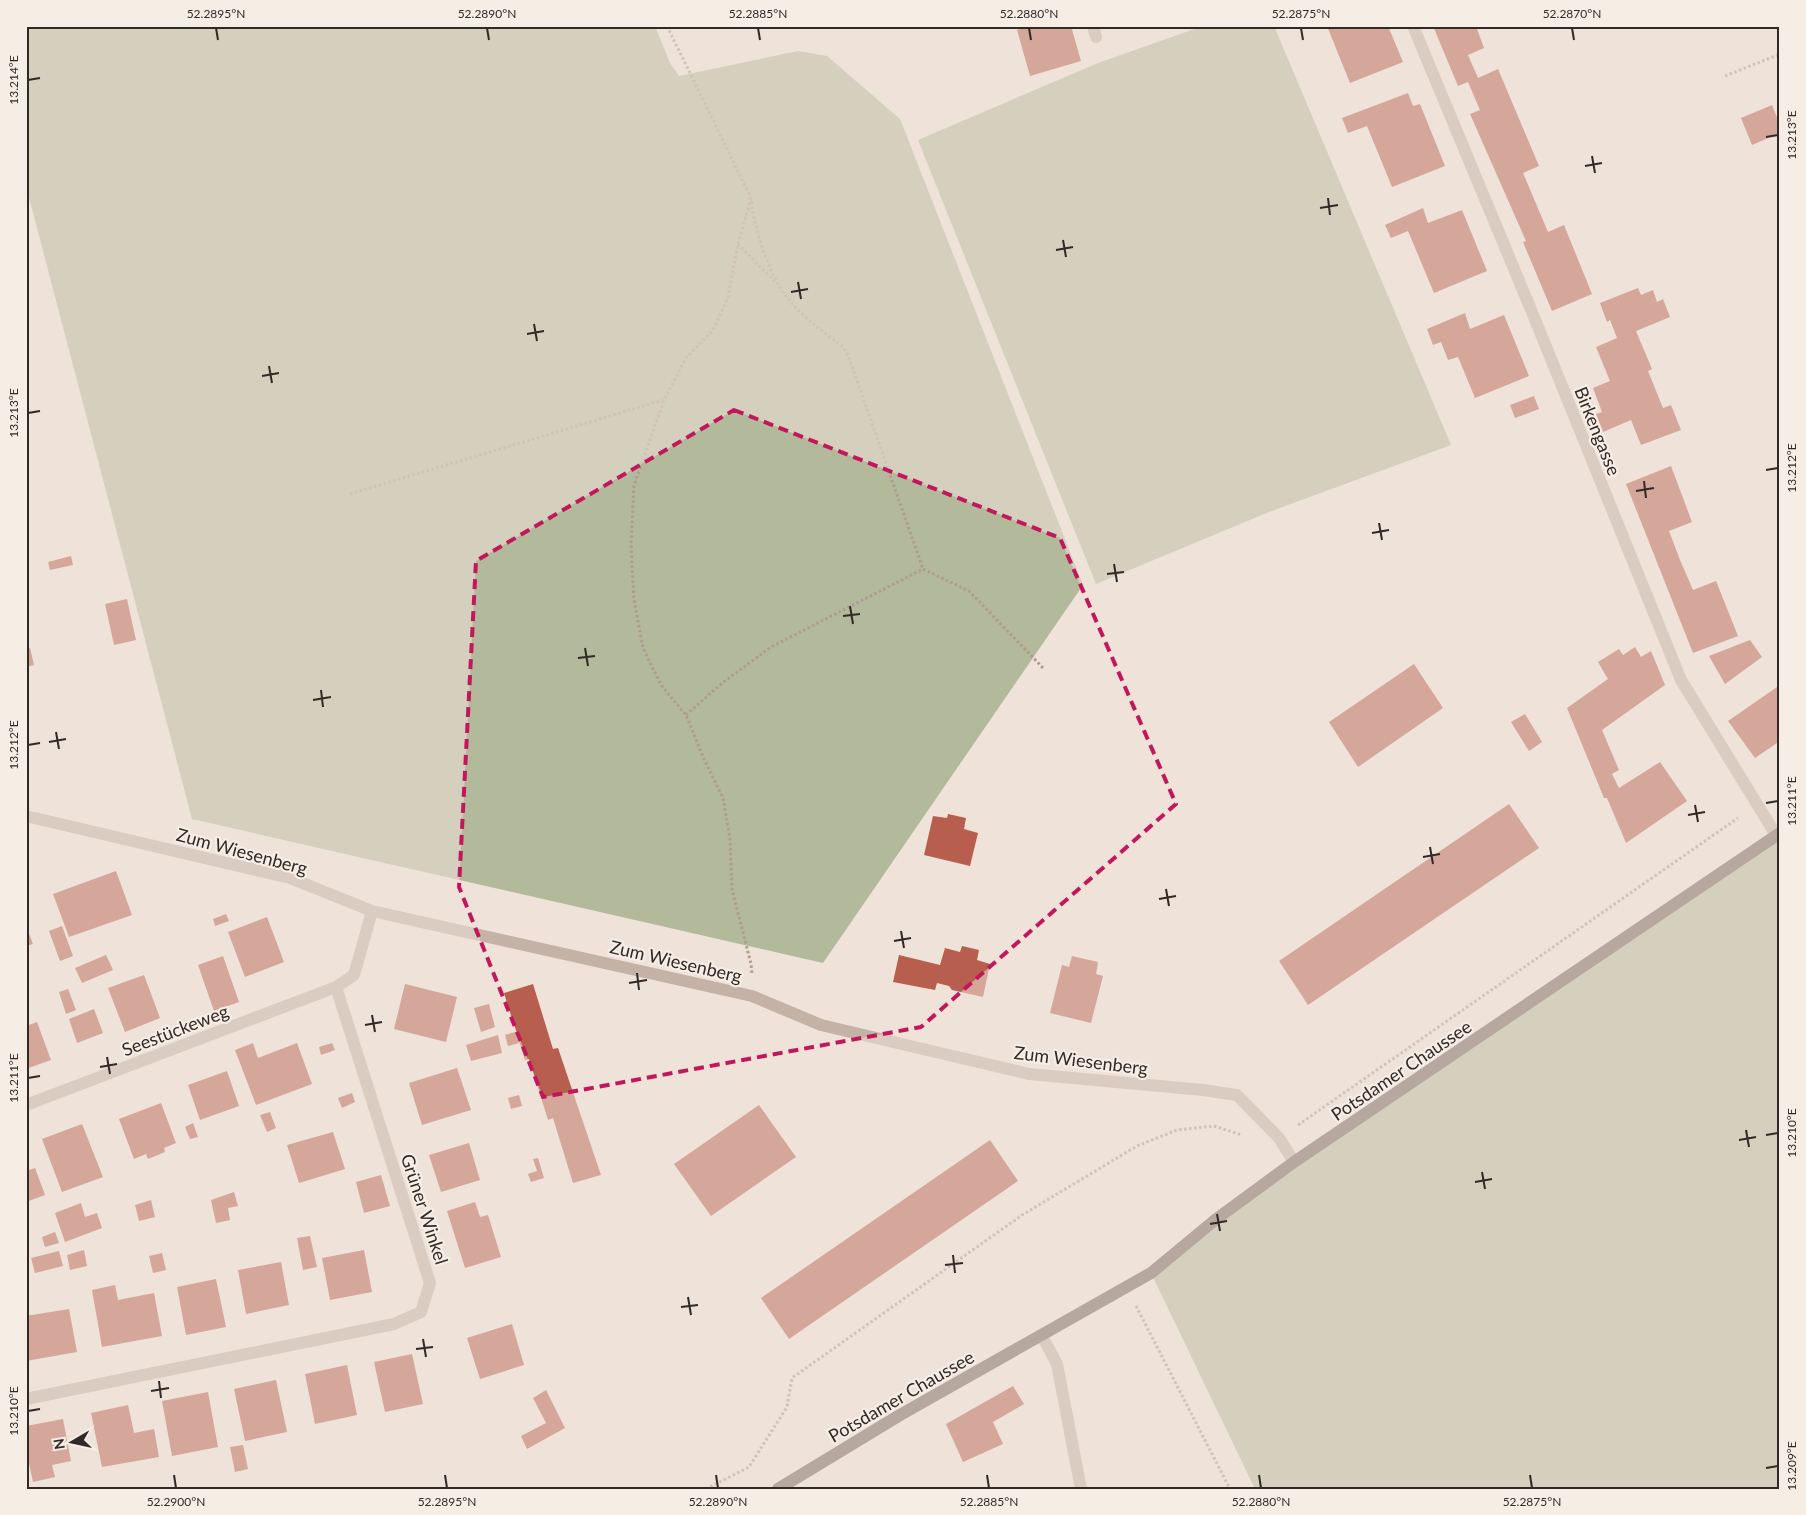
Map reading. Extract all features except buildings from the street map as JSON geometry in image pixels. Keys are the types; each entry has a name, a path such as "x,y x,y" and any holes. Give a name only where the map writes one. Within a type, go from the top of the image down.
{"main road":[{"name":"Potsdamer Chaussee","path":"778,1489 900,1415 1151,1273 1214,1220 1294,1162 1778,834"}],"street":[{"name":"Birkengasse","path":"1413,26 1532,312 1653,617 1681,680 1757,804 1778,834"},
{"name":"Zum Wiesenberg","path":"26,816 290,878 372,911 752,996 821,1025 1029,1074 1203,1090 1237,1096 1279,1138 1294,1162"},
{"path":"336,987 354,975 372,911"},
{"name":"Seestückeweg","path":"26,1106 336,987"},
{"name":"Grüner Winkel","path":"26,1399 394,1324 421,1312 430,1283 336,987"},
{"path":"1042,1336 1057,1364 1081,1489"}],"path":[{"path":"667,26 751,198 753,219 779,286"},
{"path":"1725,76 1780,54"},
{"path":"751,198 738,244 728,297 713,330 686,358 664,400 634,485 631,545 634,600 643,648 660,686 686,715 723,798 730,839 732,889 751,964 752,996"},
{"path":"738,244 779,286 802,314 844,347 923,569 969,591 1044,669"},
{"path":"350,494 664,400"},
{"path":"686,715 721,684 771,647 923,569"},
{"path":"706,1489 749,1467 787,1407 792,1378 1038,1205 1136,1146 1177,1130 1214,1126 1250,1137 1279,1138 1757,804"},
{"path":"1128,1287 1137,1309 1230,1489"}],"highlighted area":[{"path":"734,410 1060,538 1176,804 921,1027 543,1097 459,887 476,561"}],"green space":[{"path":"26,26 655,26 670,63 679,76 798,51 827,56 900,119 1083,585 823,963 192,819 26,186"},
{"path":"1203,26 1274,26 1451,445 1269,512 1096,584 918,140 1098,63"},
{"path":"1780,833 1780,1489 1255,1489 1151,1273 1215,1220"}]}
